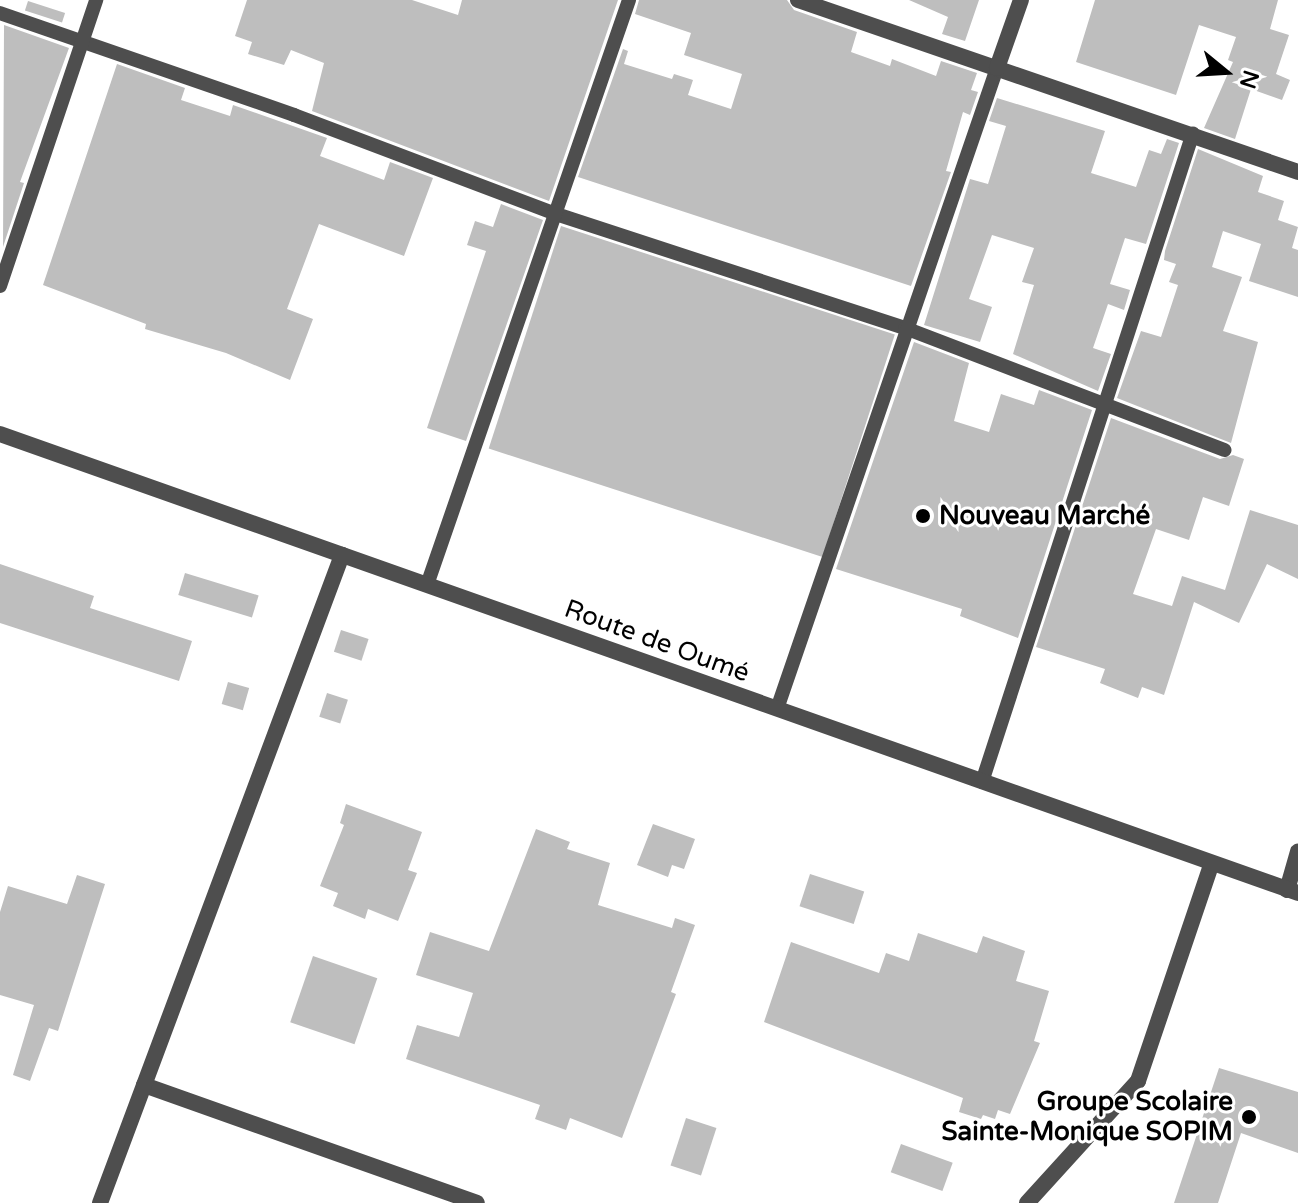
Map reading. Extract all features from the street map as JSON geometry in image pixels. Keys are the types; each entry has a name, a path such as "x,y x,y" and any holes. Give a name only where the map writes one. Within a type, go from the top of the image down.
{"street":[{"path":"798,0 1193,133 1298,172"},
{"path":"997,68 1021,0"},
{"name":"Route de Oumé","path":"0,434 1293,892"},
{"path":"100,1203 342,555"},
{"path":"1293,892 1298,852"},
{"path":"1027,1203 1138,1081 1212,863"},
{"path":"144,1085 477,1203"}],"lane":[{"path":"0,286 96,0"},
{"path":"427,585 629,0"},
{"path":"0,13 82,38 556,214 905,328 1103,400 1224,450"},
{"path":"777,709 905,328 997,68"},
{"path":"982,782 1103,400 1193,133"}],"building":[{"path":"247,0 412,0 458,15 462,0 618,0 549,201 312,111 324,63 291,50 284,65 248,54 252,42 235,36"},
{"path":"639,0 787,0 794,10 857,32 851,52 890,66 892,59 936,76 941,61 977,73 971,90 978,92 970,115 963,112 946,171 951,172 911,286 578,177 623,49 628,51 624,64 672,79 674,74 693,80 688,95 731,109 742,74 684,55 691,33 635,14"},
{"path":"909,0 979,0 965,41 942,34 948,17"},
{"path":"1095,0 1278,0 1270,29 1289,35 1276,74 1290,80 1282,100 1251,89 1235,139 1204,128 1233,62 1228,60 1236,37 1199,25 1176,95 1076,62"},
{"path":"28,1 65,13 62,23 25,11"},
{"path":"4,25 69,48 20,182 24,183 3,247"},
{"path":"117,64 185,88 181,100 230,116 233,105 327,138 320,156 384,180 390,162 433,178 404,256 319,224 287,309 313,319 290,380 226,353 145,329 146,324 43,285"},
{"path":"997,98 1105,131 1091,173 1136,187 1149,150 1161,154 1167,139 1179,143 1146,244 1125,238 1110,284 1130,290 1124,310 1108,304 1093,348 1111,354 1098,391 1013,354 1034,285 1022,282 1034,248 992,235 969,299 992,307 980,342 924,325 970,179 988,184 1006,126 989,121"},
{"path":"1198,149 1263,176 1258,192 1284,201 1278,220 1298,227 1292,248 1298,250 1298,297 1249,281 1261,244 1223,231 1212,267 1242,277 1223,331 1258,342 1231,443 1117,398 1141,331 1161,337 1178,285 1169,282 1176,264 1164,260 1165,251"},
{"path":"501,204 543,220 466,441 427,428 486,251 467,245 475,221 493,227"},
{"path":"561,226 895,334 823,557 489,449"},
{"path":"914,342 969,363 954,421 989,432 1001,394 1034,405 1039,390 1092,410 1018,638 960,616 962,609 836,569"},
{"path":"1111,418 1220,459 1233,455 1244,459 1229,506 1203,497 1189,540 1156,529 1133,594 1172,606 1182,576 1225,590 1250,510 1298,525 1298,579 1267,564 1239,623 1194,602 1164,695 1142,687 1138,698 1100,683 1105,669 1036,647"},
{"path":"0,564 94,596 90,608 192,641 179,681 0,623"},
{"path":"185,573 259,596 252,618 178,595"},
{"path":"341,630 369,639 361,661 334,652"},
{"path":"228,682 249,688 243,710 222,704"},
{"path":"327,693 348,700 340,724 319,717"},
{"path":"346,804 422,832 408,870 417,873 398,921 368,909 365,919 333,906 338,893 320,886 344,825 340,823"},
{"path":"653,824 695,839 684,869 672,865 668,877 637,865"},
{"path":"536,829 570,842 567,849 610,863 598,905 672,928 675,918 695,925 671,992 676,994 622,1138 570,1118 566,1130 535,1119 540,1105 406,1059 417,1025 459,1037 473,993 416,975 430,932 489,951"},
{"path":"810,874 864,892 854,924 799,906"},
{"path":"77,875 105,884 58,1031 49,1028 30,1081 13,1075 34,1005 0,995 0,912 8,886 67,904"},
{"path":"918,933 977,953 983,936 1025,951 1016,981 1049,991 1034,1041 1040,1043 1010,1114 998,1110 995,1119 983,1115 981,1119 959,1112 963,1098 764,1022 791,942 879,973 886,953 909,961"},
{"path":"313,956 377,978 355,1044 290,1022"},
{"path":"1219,1068 1298,1092 1298,1153 1241,1133 1218,1203 1174,1203"},
{"path":"686,1118 716,1128 701,1175 671,1166"},
{"path":"901,1144 953,1163 942,1191 891,1172"}],"place":[{"name":"Nouveau Marché","path":"923,516"},
{"name":"Groupe Scolaire Sainte-Monique SOPIM","path":"1249,1117"}]}
